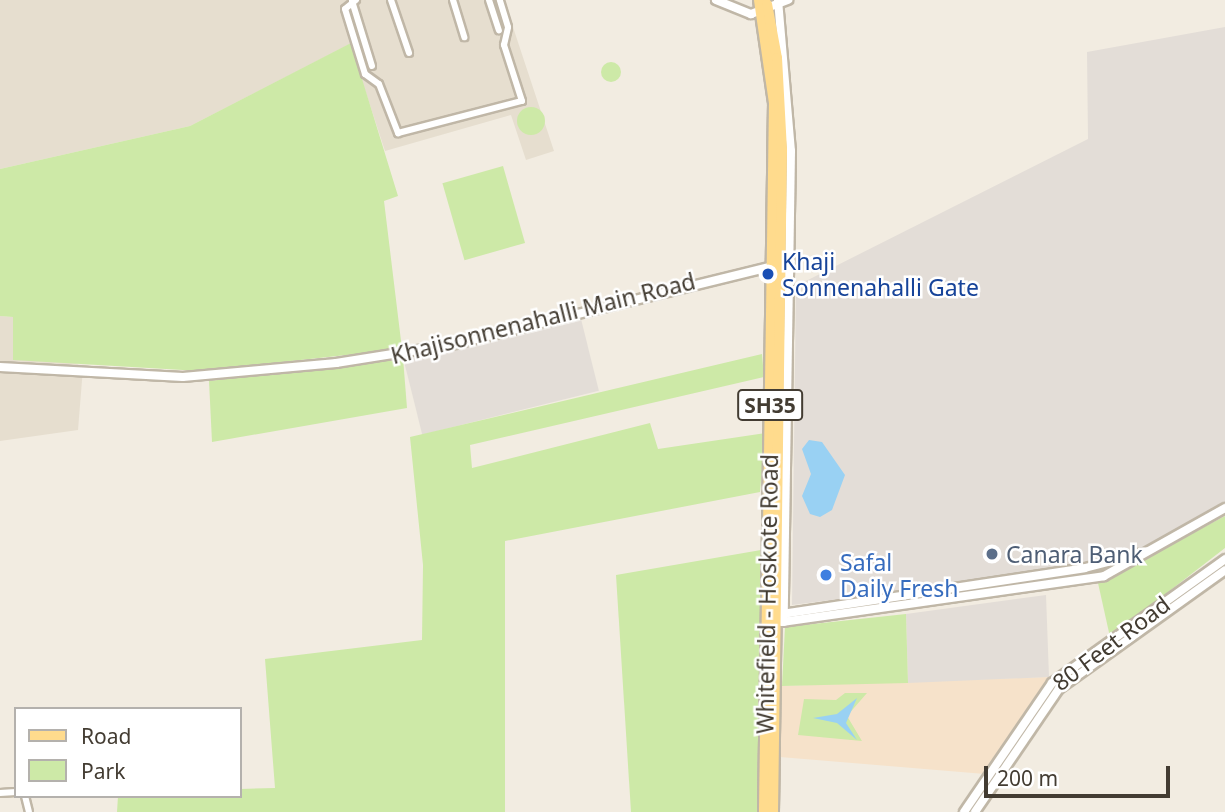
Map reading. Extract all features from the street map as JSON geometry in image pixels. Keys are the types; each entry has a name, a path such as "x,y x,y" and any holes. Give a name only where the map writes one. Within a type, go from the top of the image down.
{"main road":[{"name":"Whitefield - Hoskote Road","path":"759,0 766,8 782,263 773,812"},
{"name":"Whitefield - Hoskote Road","path":"764,812 776,619"}],"street":[{"path":"391,0 409,53"},
{"path":"453,0 464,37"},
{"path":"489,0 499,30"},
{"path":"372,66 354,1 345,9 365,74 379,85 398,133 522,100 504,45 508,27 500,0"},
{"path":"716,0 766,8 788,0"},
{"path":"778,2 790,104 782,263 776,619 1144,554 1225,508"},
{"name":"Khajisonnenahalli Main Road","path":"0,367 183,377 395,355 782,263"},
{"name":"80 Feet Road","path":"964,812 1052,683 1225,559"},
{"name":"80 Feet Road","path":"975,812 1059,689 1225,570"}],"shaded area":[{"path":"0,0 504,0 554,151 526,160 511,115 385,151 350,44 190,126 0,169"},
{"path":"1225,27 1225,506 1144,550 1074,569 792,605 796,286 1088,139 1087,52"},
{"path":"580,315 599,391 422,435 403,359"},
{"path":"0,316 13,317 83,368 78,430 0,441"},
{"path":"1046,595 1049,677 908,683 906,614"},
{"path":"1049,677 985,774 780,757 782,686"}],"green space":[{"path":"351,43 398,196 384,201 402,349 200,371 13,360 13,317 0,316 0,169 190,126"},
{"path":"611,62 618,65 621,72 618,79 611,82 604,79 601,72 604,65"},
{"path":"531,107 541,111 545,121 541,131 531,135 521,131 517,121 521,111"},
{"path":"503,166 525,243 464,260 442,183"},
{"path":"762,354 764,377 470,445 472,468 650,423 658,449 765,433 760,492 505,541 505,812 117,812 118,798 242,798 242,789 275,788 265,659 422,640 423,565 410,437"},
{"path":"403,358 407,408 212,442 209,381"},
{"path":"1225,516 1225,548 1110,637 1098,583"},
{"path":"761,550 757,812 631,812 616,575"},
{"path":"906,614 908,683 782,686 785,627"},
{"path":"845,693 867,693 847,716 862,741 798,735 804,699 836,700"}],"water":[{"path":"809,440 822,442 845,475 832,510 820,517 810,514 802,496 811,474 802,449"},
{"path":"857,698 846,723 857,740 837,723 813,718 837,714"}],"place":[{"name":"Khaji Sonnenahalli Gate","path":"768,274"},
{"name":"Canara Bank","path":"992,554"},
{"name":"Safal Daily Fresh","path":"826,575"}]}
